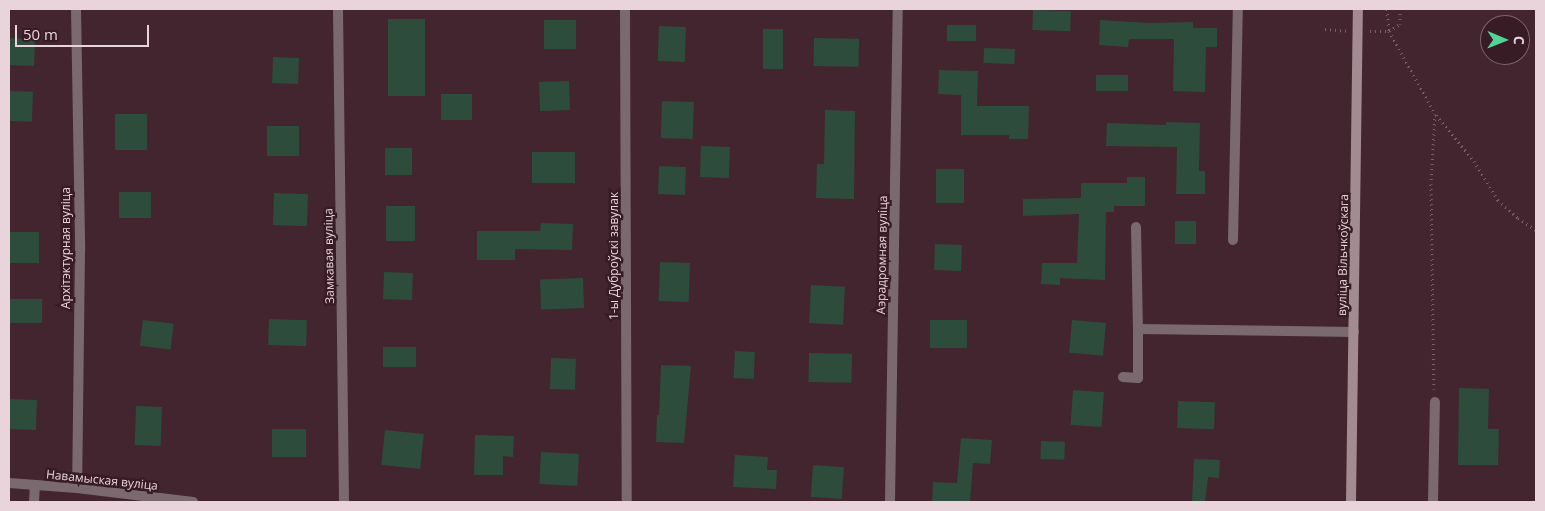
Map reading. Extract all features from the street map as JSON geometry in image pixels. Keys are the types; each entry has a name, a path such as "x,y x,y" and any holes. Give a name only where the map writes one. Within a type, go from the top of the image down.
{"main road":[{"name":"вуліца Вільчкоўскага","path":"1351,502 1358,9"}],"street":[{"name":"Архітэктурная вуліца","path":"76,9 80,250 77,488"},
{"name":"Замкавая вуліца","path":"338,9 344,502"},
{"name":"1-ы Дуброўскі завулак","path":"626,9 627,502"},
{"name":"Аэрадромная вуліца","path":"890,502 898,9"},
{"path":"1233,240 1238,9"},
{"path":"1123,377 1138,378 1136,226"},
{"path":"1138,330 1354,332"},
{"path":"1433,502 1435,402"},
{"name":"Навамыская вуліца","path":"9,483 77,488 193,502"},
{"path":"34,502 35,485"}],"path":[{"path":"1387,9 1389,30 1435,114 1474,161 1498,200 1518,218 1536,230"},
{"path":"1435,114 1431,184 1435,402"}],"building":[{"path":"1033,10 1071,11 1070,31 1032,30"},
{"path":"388,19 425,19 425,96 388,96"},
{"path":"544,20 576,20 576,49 544,49"},
{"path":"1100,20 1149,23 1193,22 1193,28 1217,28 1217,47 1206,47 1205,92 1173,91 1174,39 1129,39 1128,47 1099,45"},
{"path":"947,25 976,25 976,41 947,41"},
{"path":"659,26 686,27 685,62 658,61"},
{"path":"763,29 783,29 783,69 763,69"},
{"path":"9,38 35,39 34,66 9,65"},
{"path":"814,38 859,39 859,67 814,66"},
{"path":"984,48 1015,49 1014,64 983,63"},
{"path":"273,57 299,58 298,84 272,83"},
{"path":"939,70 978,71 977,106 1029,106 1028,139 1009,139 1009,135 961,135 961,95 938,94"},
{"path":"1096,75 1128,75 1128,91 1096,91"},
{"path":"569,81 570,110 540,111 539,82"},
{"path":"9,91 33,92 32,122 9,121"},
{"path":"441,94 472,94 472,120 441,120"},
{"path":"662,101 694,102 693,139 661,138"},
{"path":"825,110 855,111 854,199 816,198 817,164 824,164"},
{"path":"115,114 147,114 147,150 115,150"},
{"path":"1166,122 1200,123 1199,171 1205,171 1205,194 1176,194 1177,147 1106,146 1107,123 1166,125"},
{"path":"267,126 299,126 299,156 267,156"},
{"path":"701,146 730,147 729,178 700,177"},
{"path":"385,148 412,148 412,175 385,175"},
{"path":"532,152 575,152 575,183 532,183"},
{"path":"659,166 686,167 685,195 658,194"},
{"path":"936,169 964,169 964,203 936,203"},
{"path":"1127,177 1145,177 1145,206 1114,206 1114,212 1106,212 1105,280 1060,278 1060,285 1041,284 1042,263 1077,263 1079,214 1023,216 1023,199 1081,198 1081,183 1127,183"},
{"path":"119,192 151,192 151,218 119,218"},
{"path":"274,193 308,194 307,226 273,225"},
{"path":"386,206 415,206 415,241 386,241"},
{"path":"1175,221 1196,221 1196,244 1175,244"},
{"path":"541,223 573,224 572,250 515,249 515,260 477,260 477,231 540,231"},
{"path":"9,232 39,232 39,263 9,263"},
{"path":"935,244 962,245 961,271 934,270"},
{"path":"660,262 690,263 689,302 659,301"},
{"path":"384,272 413,273 412,300 383,299"},
{"path":"583,278 584,308 541,309 540,280"},
{"path":"811,285 845,287 843,325 809,323"},
{"path":"9,299 42,299 42,323 9,323"},
{"path":"269,319 307,320 306,346 268,345"},
{"path":"143,320 174,324 171,350 140,346"},
{"path":"930,320 967,320 967,348 930,348"},
{"path":"1072,320 1106,323 1103,356 1069,353"},
{"path":"383,347 416,347 416,367 383,367"},
{"path":"735,351 755,352 754,379 734,378"},
{"path":"809,353 852,354 851,383 808,382"},
{"path":"551,358 576,359 575,390 550,389"},
{"path":"661,365 691,366 684,443 656,442"},
{"path":"1459,388 1489,389 1488,429 1499,429 1498,465 1458,465"},
{"path":"1073,390 1104,392 1101,427 1071,425"},
{"path":"9,399 37,400 36,430 9,429"},
{"path":"1178,401 1215,402 1214,429 1177,428"},
{"path":"136,406 162,407 161,446 135,445"},
{"path":"272,429 306,429 306,457 272,457"},
{"path":"385,430 424,434 420,469 381,465"},
{"path":"475,435 514,436 513,457 503,456 503,475 474,475"},
{"path":"961,438 992,440 990,464 973,463 970,502 932,502 933,482 957,483"},
{"path":"1041,441 1065,442 1064,460 1040,459"},
{"path":"541,452 579,454 577,486 539,484"},
{"path":"735,455 768,457 767,470 777,470 776,489 733,487"},
{"path":"1194,459 1220,460 1219,478 1208,477 1205,502 1192,502"},
{"path":"813,465 844,467 842,499 811,497"}]}
